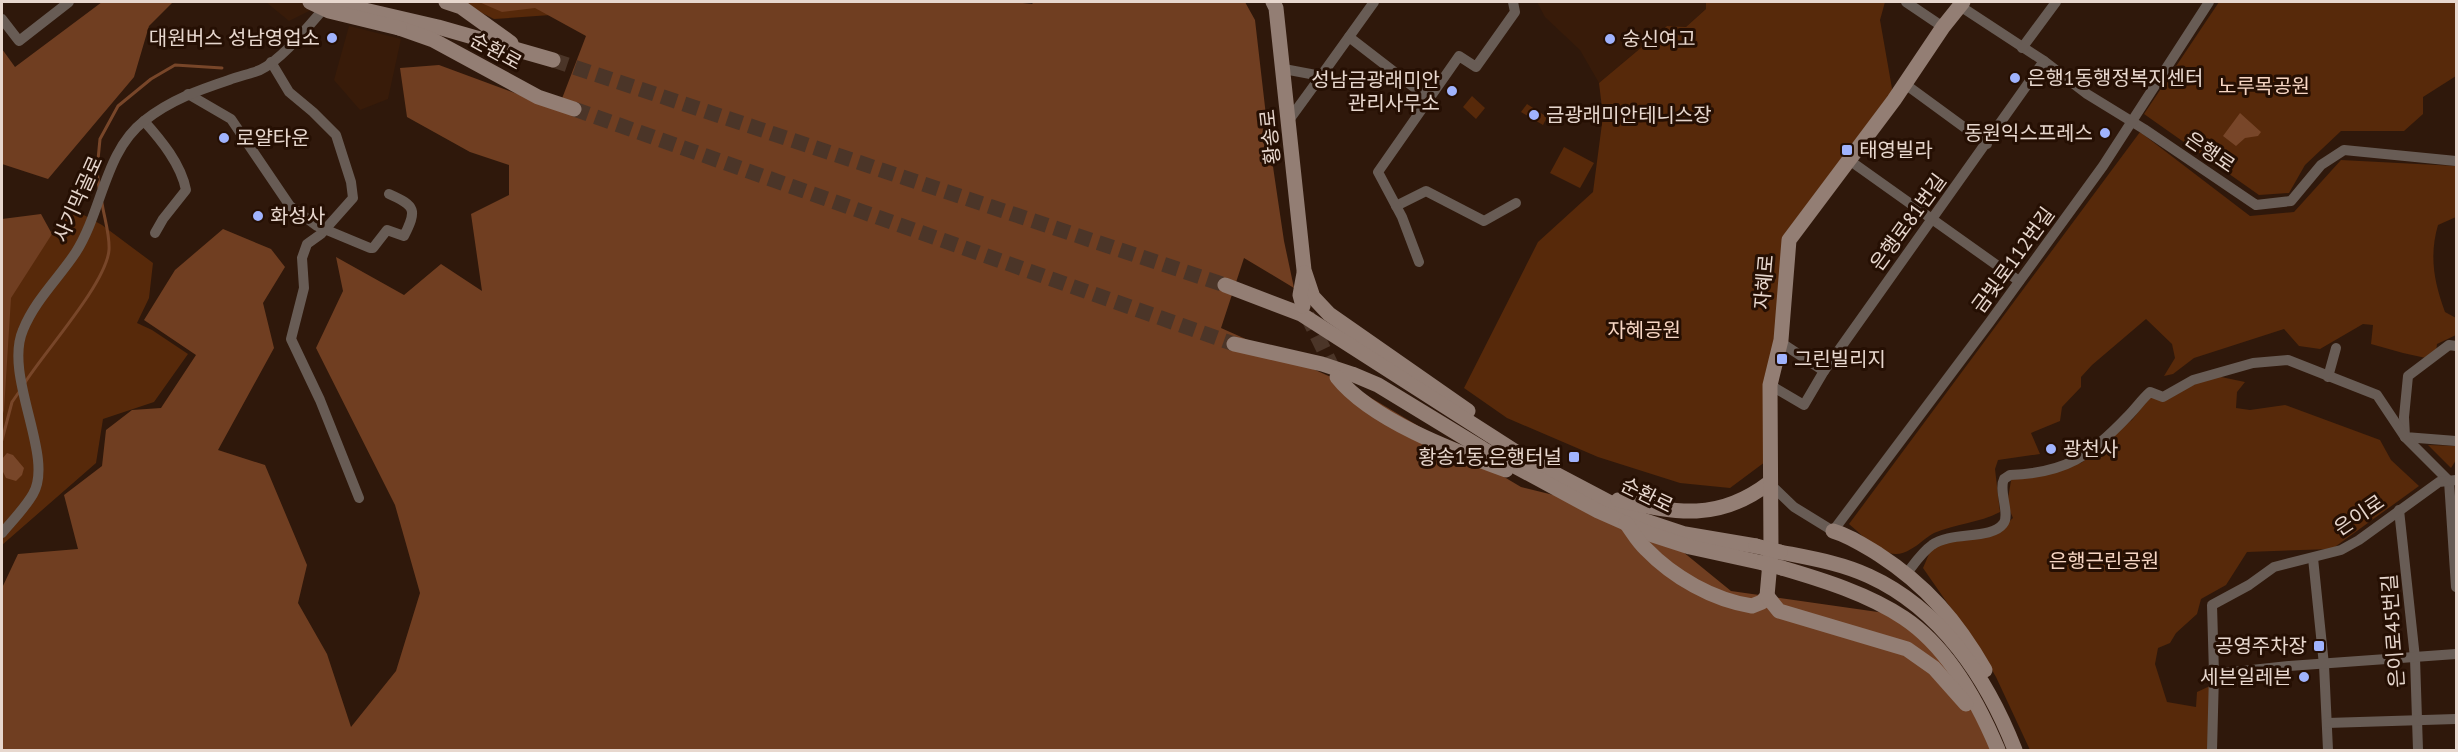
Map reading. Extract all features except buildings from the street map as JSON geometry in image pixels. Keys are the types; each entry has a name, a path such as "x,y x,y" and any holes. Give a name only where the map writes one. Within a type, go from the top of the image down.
{"main road":[{"path":"446,2 461,7 520,50"},
{"name":"황송로","path":"1273,2 1276,8 1284,69 1304,270"},
{"path":"320,3 329,11 400,23"},
{"name":"자혜로","path":"1767,596 1771,551 1770,385 1781,340 1789,240 1962,4"},
{"name":"순환로","path":"400,23 520,50 553,60"},
{"name":"순환로","path":"400,23 538,97 574,109"},
{"path":"1303,306 1300,295 1304,270"},
{"path":"1304,270 1313,297 1329,314 1474,415 1527,459"},
{"name":"순환로","path":"1225,285 1301,314 1527,459 1643,520 1665,528 1823,561 1869,576 1923,611 1971,663 2003,720 2015,750"},
{"name":"순환로","path":"1234,345 1322,364 1352,374 1386,390 1544,483 1626,523 1690,547 1763,563 1816,578 1876,602 1904,618 1924,634 1944,655 1974,699 1996,750"},
{"path":"1337,376 1346,388 1397,423 1446,447 1544,483"},
{"path":"1603,497 1654,508 1708,510 1743,501 1769,483"},
{"path":"1626,523 1646,549 1674,571 1706,591 1752,606 1762,602 1767,596 1779,611 1893,645 1924,658 1944,677 1968,706 1996,750"},
{"path":"1833,531 1850,536 1907,573 1930,595 1971,645 1989,676 2003,720"}],"street":[{"path":"2,19 19,41 69,2"},
{"path":"1289,120 1374,2"},
{"path":"1419,262 1396,206 1378,172 1459,56 1476,67 1515,12 1513,2"},
{"path":"1906,2 1943,27"},
{"path":"2022,48 2056,2"},
{"name":"금빛로112번길","path":"1833,531 2019,281 2132,123 2209,2"},
{"name":"사기막골로","path":"2,533 33,494 39,477 31,424 22,390 19,358 22,332 43,295 76,252 126,138 144,121 188,94 260,69 271,62 320,3"},
{"name":"은행로","path":"1962,4 2087,94 2256,205 2290,201 2321,165 2344,150 2457,161"},
{"path":"1349,37 1428,98"},
{"name":"은행로81번길","path":"1770,385 1804,405 1824,371 2044,61"},
{"path":"271,62 289,92 330,128 340,145 351,182 353,198 323,232 307,244 302,258 304,288 291,339 320,400 359,498"},
{"path":"1284,69 1321,76"},
{"path":"1905,84 1987,144"},
{"path":"188,94 231,119 290,206 323,232 373,248 387,230 404,236 413,218 412,210 409,204 389,194"},
{"path":"144,121 178,165 184,177 186,190 155,233"},
{"path":"1849,160 2019,281"},
{"path":"1396,206 1426,191 1484,221 1516,203"},
{"path":"1781,340 1783,344 1824,371"},
{"path":"2405,437 2404,417 2408,375 2448,345 2457,346"},
{"path":"2328,377 2336,348"},
{"path":"1907,573 1933,544 1956,536 1996,529 2004,524 2006,519 2002,488 2004,478 2010,475 2052,471 2071,463 2103,441 2150,392 2163,397 2193,380 2273,360 2288,360 2377,395 2405,437 2453,480 2457,587"},
{"path":"2405,437 2457,441"},
{"name":"은이로","path":"2214,674 2212,605 2249,585 2274,567 2341,550 2359,540 2439,482 2453,480"},
{"path":"1769,483 1794,507 1833,531"},
{"name":"은이로45번길","path":"2399,510 2415,657 2418,750"},
{"path":"2313,558 2324,665 2328,750"},
{"path":"2212,750 2214,674 2289,666 2457,654"},
{"path":"2327,723 2457,719"}],"shaded area":[{"path":"102,2 173,2 149,26 134,77 48,179 2,164 2,49 15,67"},
{"path":"266,2 327,2 289,21"},
{"path":"479,2 1013,2 1032,4 1034,2 1245,2 1255,20 1268,133 1284,241 1294,288 1244,258 1221,328 1351,386 1521,487 1639,516 1731,591 1885,613 1933,643 1972,688 1991,750 2,750 2,588 18,554 78,549 64,495 102,466 106,430 132,410 161,408 196,355 144,320 175,270 223,229 271,249 285,267 263,303 274,348 218,450 265,465 307,565 298,603 327,654 351,727 396,671 420,593 395,505 316,348 343,291 336,257 404,295 441,264 482,291 471,214 509,195 509,165 470,152 407,117 400,68 439,65 558,109 586,36 535,8 502,12"},
{"name":"숭신여고","path":"1537,2 1706,2 1706,9 1686,27 1667,26 1599,83 1580,50 1545,17"},
{"path":"349,26 401,39 388,99 360,110 334,80"},
{"path":"2240,113 2261,132 2258,136 2245,138 2236,146 2223,136"},
{"path":"41,214 52,234 11,298 2,417 2,219"},
{"path":"7,453 13,455 24,468 22,475 16,481 6,478 2,470 2,459"}],"green space":[{"path":"460,2 736,2 494,19"},
{"name":"자혜공원","path":"1706,2 1885,2 1880,20 1894,100 1789,240 1769,459 1730,488 1680,483 1598,457 1507,418 1464,388 1538,242 1593,192 1603,116 1599,83 1667,26 1686,27 1706,9"},
{"name":"노루목공원","path":"2219,2 2456,2 2456,76 2423,97 2423,114 2404,131 2341,131 2305,165 2289,193 2259,195 2144,114"},
{"path":"1472,96 1485,108 1476,119 1463,107"},
{"name":"금광래미안테니스장","path":"1527,104 1547,117 1543,125 1521,112"},
{"path":"2140,132 2250,216 2294,212 2341,160 2456,166 2456,217 2438,225 2433,258 2438,290 2445,312 2456,318 2456,335 2437,344 2435,360 2371,344 2373,325 2363,324 2320,349 2299,346 2284,329 2194,358 2173,374 2164,376 2175,358 2172,344 2146,319 2081,377 2081,387 2062,407 2060,421 2031,433 2040,454 1998,460 1995,469 2000,512 1984,519 1934,533 1902,553 1894,554 1877,548 1849,524"},
{"path":"1564,147 1594,163 1580,188 1550,173"},
{"path":"71,208 102,225 153,263 149,298 137,323 152,330 188,354 154,402 103,419 96,463 2,545 2,290"},
{"name":"은행근린공원","path":"2202,373 2245,382 2237,392 2236,408 2250,410 2285,405 2380,440 2391,460 2419,486 2332,549 2247,552 2226,585 2201,599 2197,614 2176,633 2170,643 2158,648 2155,664 2167,702 2196,707 2197,692 2210,686 2210,750 2030,750 1996,677 1982,653 1923,568 1932,547 2003,527 2013,518 2007,504 2012,475 2081,463 2097,451 2103,440 2132,420 2156,390 2165,395"},
{"path":"2428,445 2456,446 2456,460 2451,468"}],"waterway":[{"path":"99,188 97,170 100,139 118,106 151,79 175,65 222,68"},
{"path":"24,384 86,299 105,264 109,244 102,203"},
{"path":"2,440 12,402 19,392"}],"tunnel":[{"path":"553,60 1225,285"},
{"path":"574,109 1234,344"},
{"path":"1307,315 1337,377"}],"place":[{"name":"대원버스 성남영업소","path":"332,38"},
{"name":"숭신여고","path":"1610,39"},
{"name":"은행1동행정복지센터","path":"2015,78"},
{"name":"성남금광래미안 관리사무소","path":"1452,91"},
{"name":"금광래미안테니스장","path":"1534,115"},
{"name":"동원익스프레스","path":"2105,133"},
{"name":"로얄타운","path":"224,138"},
{"name":"태영빌라","path":"1847,150"},
{"name":"화성사","path":"258,216"},
{"name":"그린빌리지","path":"1782,359"},
{"name":"광천사","path":"2051,449"},
{"name":"황송1동.은행터널","path":"1574,457"},
{"name":"공영주차장","path":"2319,646"},
{"name":"세븐일레븐","path":"2304,677"}]}
